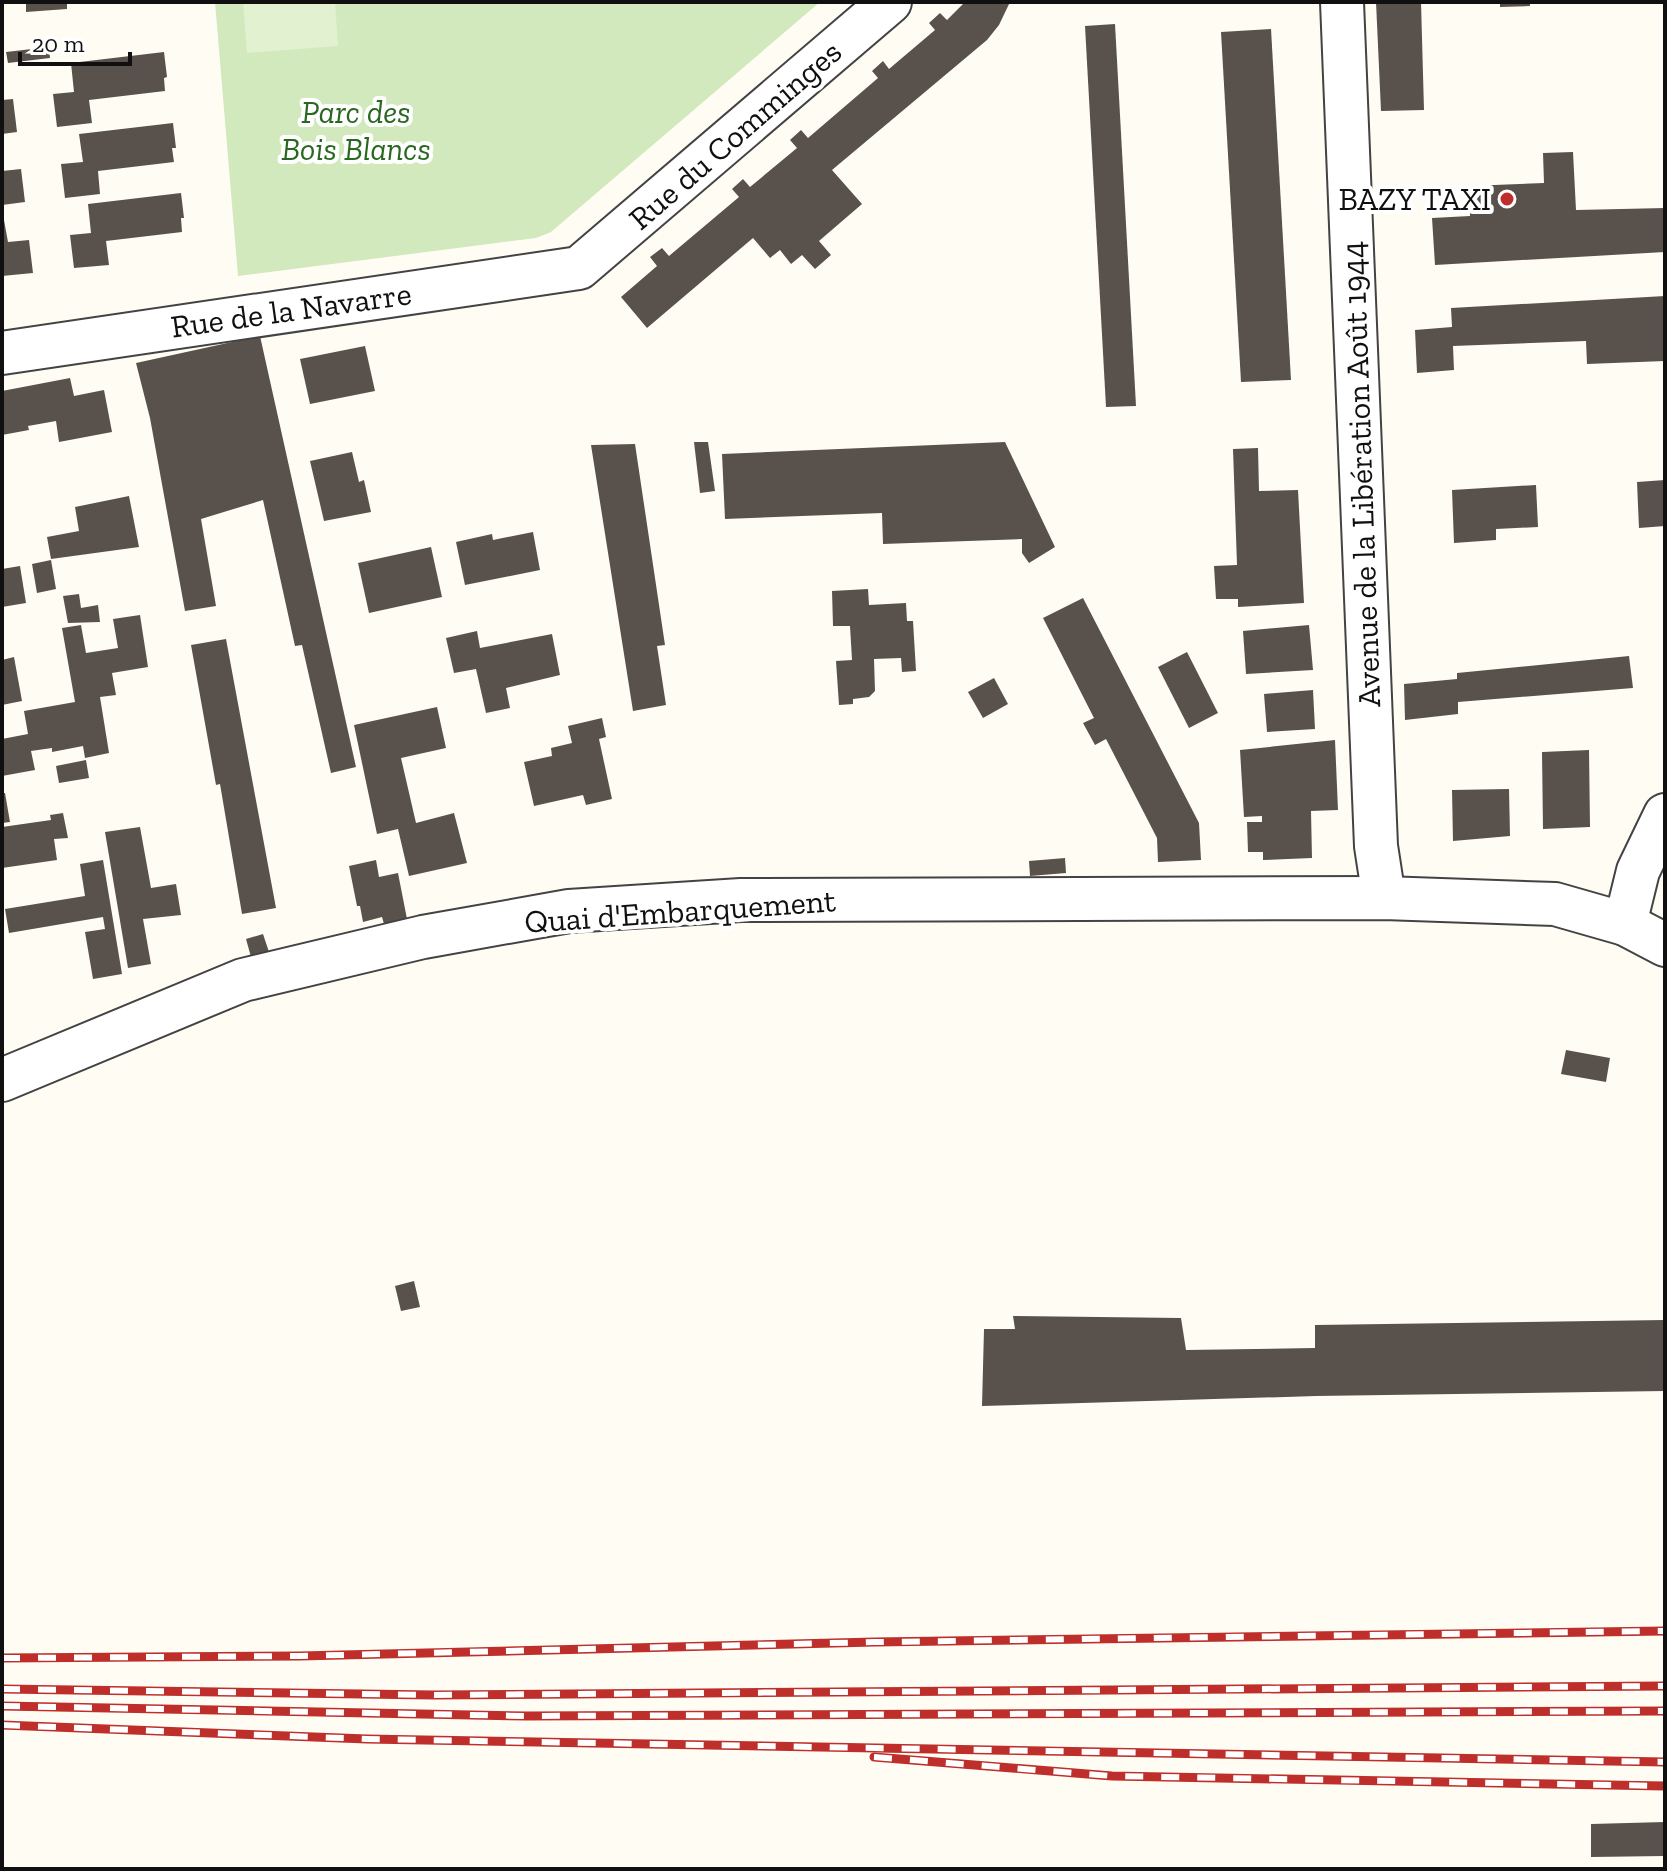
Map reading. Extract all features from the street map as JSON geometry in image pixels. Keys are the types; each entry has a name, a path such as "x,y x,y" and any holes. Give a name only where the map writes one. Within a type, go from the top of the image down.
{"street":[{"name":"Rue du Comminges","path":"579,268 890,2"},
{"name":"Avenue de la Libération Août 1944","path":"1342,2 1376,831 1384,898"},
{"name":"Rue de la Navarre","path":"2,353 579,268"},
{"path":"1625,924 1638,871 1665,815"},
{"name":"Quai d'Embarquement","path":"2,1080 243,980 423,937 569,911 741,900 1384,898 1555,904 1625,924 1665,945"}],"green space":[{"name":"Parc des Bois Blancs","path":"215,2 820,2 551,232 536,238 238,276"},
{"path":"243,2 335,2 338,46 247,53"}],"building":[{"path":"26,2 67,2 67,9 26,12"},
{"path":"965,2 1010,2 999,25 987,40 832,170 862,204 819,241 831,255 815,269 802,255 791,264 780,250 770,258 753,238 647,328 621,297 657,266 650,257 662,248 669,256 739,197 732,189 743,179 750,187 797,148 790,140 801,130 808,138 878,78 872,71 883,61 889,69 935,30 929,23 940,13 947,20"},
{"path":"1376,2 1421,2 1424,110 1381,111"},
{"path":"1500,2 1530,2 1530,6 1500,7"},
{"path":"1115,24 1136,406 1106,407 1085,26"},
{"path":"1271,29 1291,380 1241,382 1221,32"},
{"path":"49,47 50,58 8,63 6,52"},
{"path":"164,52 165,91 89,100 92,123 57,127 53,94 74,92 71,63"},
{"path":"13,99 17,132 2,134 2,100"},
{"path":"173,123 174,162 98,171 100,194 65,198 61,164 83,162 79,134"},
{"path":"1573,152 1576,210 1665,208 1665,252 1435,265 1432,218 1470,216 1469,186 1544,183 1543,153"},
{"path":"21,169 25,202 2,205 2,171"},
{"path":"181,193 182,232 106,241 109,265 74,268 70,235 91,233 88,204"},
{"path":"2,209 8,242 29,240 33,273 2,276"},
{"path":"1665,296 1665,361 1587,364 1586,341 1453,346 1454,370 1417,373 1415,330 1452,327 1451,308"},
{"path":"260,336 356,767 331,773 302,645 295,646 263,500 201,519 216,606 185,611 150,418 136,363"},
{"path":"365,346 375,391 310,404 300,359"},
{"path":"70,378 74,396 104,390 112,432 59,442 56,421 2,435 2,391"},
{"path":"694,442 708,442 715,491 700,493"},
{"path":"1005,442 1055,547 1029,563 1022,553 1022,539 883,544 882,513 725,519 722,454"},
{"path":"635,444 665,645 657,646 666,705 633,711 591,445"},
{"path":"1258,448 1259,491 1298,490 1304,603 1238,607 1238,599 1216,599 1214,566 1237,565 1233,449"},
{"path":"352,452 359,482 364,480 371,512 324,521 310,461"},
{"path":"1665,480 1665,526 1639,528 1637,482"},
{"path":"1536,485 1538,527 1496,529 1496,540 1454,543 1452,490"},
{"path":"129,496 139,547 51,559 47,537 79,531 75,507"},
{"path":"533,532 540,570 465,585 456,542 492,534 493,540"},
{"path":"431,547 442,597 369,613 358,563"},
{"path":"51,560 56,589 37,593 32,564"},
{"path":"20,566 26,603 2,607 2,569"},
{"path":"868,589 869,605 906,603 907,621 913,621 916,671 902,672 901,658 874,659 875,691 869,697 853,699 853,704 839,705 836,661 852,660 850,626 833,626 832,591"},
{"path":"79,594 81,608 98,605 100,622 68,623 63,596"},
{"path":"1083,598 1199,823 1201,860 1158,862 1157,838 1106,739 1095,745 1083,723 1094,718 1043,618"},
{"path":"140,615 148,667 112,673 116,695 100,697 109,753 85,758 83,746 52,752 52,748 31,751 35,770 2,776 2,739 28,734 24,711 75,702 62,628 81,625 86,653 118,648 113,619"},
{"path":"1309,625 1313,670 1246,674 1243,631"},
{"path":"477,631 480,648 552,634 560,675 506,688 510,708 486,713 476,669 454,673 446,638"},
{"path":"226,639 276,908 242,914 220,784 216,785 191,645"},
{"path":"1187,652 1218,713 1189,728 1158,667"},
{"path":"1629,656 1633,688 1458,702 1458,714 1405,720 1404,684 1457,679 1457,673"},
{"path":"14,657 22,701 2,705 2,660"},
{"path":"994,678 1008,704 983,718 968,692"},
{"path":"1313,690 1315,729 1267,732 1264,694"},
{"path":"437,707 446,748 401,758 416,823 454,813 467,863 409,876 398,829 377,834 354,725"},
{"path":"602,718 606,737 599,739 612,799 586,805 583,795 534,806 524,762 552,756 551,748 572,743 568,726"},
{"path":"1335,740 1338,810 1311,811 1312,858 1263,860 1263,852 1248,852 1247,822 1262,822 1262,816 1244,817 1240,750"},
{"path":"1589,750 1590,827 1543,829 1542,752"},
{"path":"86,760 89,778 59,783 56,766"},
{"path":"1509,789 1510,836 1453,841 1452,790"},
{"path":"2,793 5,793 10,822 2,823"},
{"path":"63,813 68,838 54,839 57,860 2,868 2,827 51,820 50,815"},
{"path":"140,827 151,888 176,884 181,915 143,919 151,964 128,968 105,832"},
{"path":"1065,858 1066,873 1030,876 1029,861"},
{"path":"103,860 122,974 93,979 85,932 105,929 103,917 9,933 5,909 85,896 80,864"},
{"path":"376,860 379,877 398,873 407,919 384,924 382,917 363,922 349,866"},
{"path":"263,934 269,952 251,957 246,939"},
{"path":"1566,1050 1610,1058 1606,1082 1561,1074"},
{"path":"414,1281 420,1307 401,1311 395,1286"},
{"path":"1013,1316 1181,1318 1186,1350 1315,1348 1315,1325 1665,1320 1665,1391 1316,1396 982,1406 984,1329 1015,1329"},
{"path":"1665,1822 1665,1856 1591,1857 1591,1824"}],"railway":[{"path":"2,1658 300,1656 875,1642 1665,1631"},
{"path":"2,1689 434,1695 1665,1686"},
{"path":"2,1706 527,1716 1665,1711"},
{"path":"2,1725 367,1739 1665,1762"},
{"path":"874,1757 1112,1776 1665,1786"}],"place":[{"name":"BAZY TAXI","path":"1507,199"}]}
